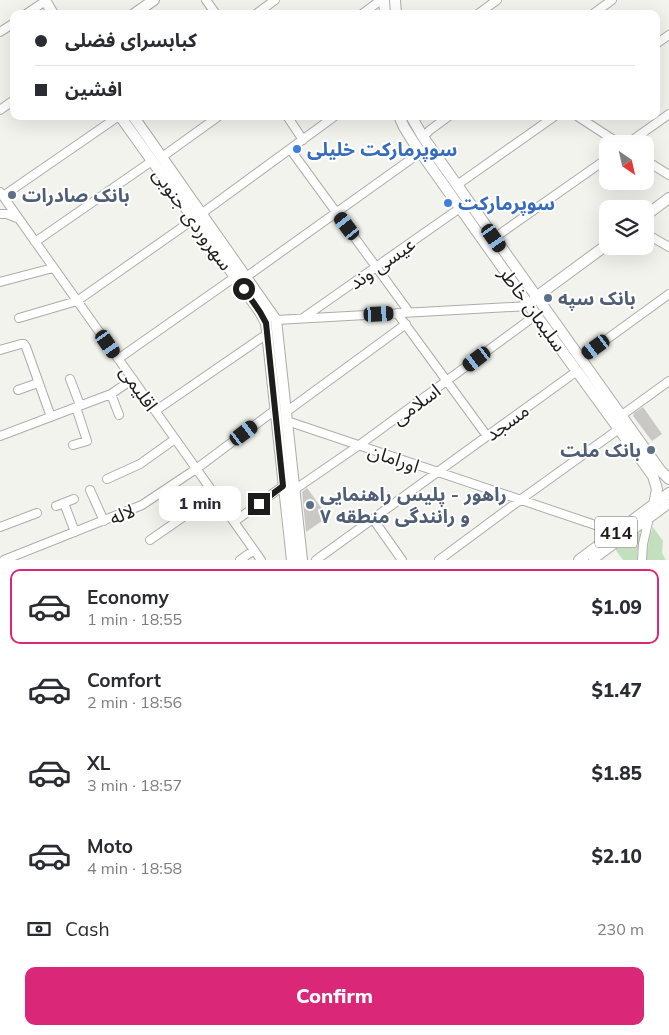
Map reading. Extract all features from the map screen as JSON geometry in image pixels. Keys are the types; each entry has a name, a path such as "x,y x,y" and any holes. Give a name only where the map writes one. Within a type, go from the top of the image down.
{"main road":[{"path":"140,10 154,0"},
{"name":"سهروردی جنوبی","path":"123,120 157,159"},
{"name":"سهروردی جنوبی","path":"135,120 157,159 198,217 246,277 276,320 282,414 283,486 292,560"},
{"name":"سلیمان خاطر","path":"400,120 460,208 533,301 581,358 660,470 669,479"},
{"name":"سلیمان خاطر","path":"413,120 423,137 494,238 533,301 536,315 654,479 657,489 654,505"},
{"path":"654,209 669,198"},
{"name":"سهروردی جنوبی","path":"198,217 266,323 294,490 302,560"},
{"path":"533,301 599,251"},
{"name":"414","path":"578,560 669,493"}],"street":[{"path":"31,10 45,0"},
{"path":"261,10 275,0"},
{"path":"368,10 382,0"},
{"path":"484,10 498,0"},
{"path":"598,10 612,0"},
{"path":"640,135 669,114"},
{"path":"1,194 113,120"},
{"path":"35,242 212,120"},
{"path":"290,120 304,140"},
{"path":"19,318 77,301 198,217 331,120"},
{"path":"423,137 444,120"},
{"path":"457,185 549,120"},
{"path":"583,120 606,135"},
{"path":"290,149 409,312"},
{"path":"246,277 421,152"},
{"path":"494,238 599,164"},
{"path":"654,166 669,175"},
{"name":"اقلیمی","path":"1,194 261,560"},
{"name":"عیسی وند","path":"303,318 460,208"},
{"path":"0,214 13,216 20,220"},
{"path":"654,238 669,247"},
{"path":"0,282 54,268"},
{"path":"118,359 235,277"},
{"path":"581,358 669,294"},
{"path":"276,320 398,313 533,301"},
{"path":"398,313 487,436"},
{"name":"اسلامی","path":"294,490 358,446 536,315"},
{"name":"لاله","path":"4,560 142,505 196,468 282,414 406,324"},
{"path":"155,411 267,334"},
{"path":"0,350 24,344 51,417"},
{"name":"مسجد","path":"316,560 577,371"},
{"path":"70,379 87,441 73,445"},
{"path":"0,436 111,394 133,379"},
{"path":"622,415 669,381"},
{"path":"18,390 38,383"},
{"path":"111,394 120,415"},
{"name":"اورامان","path":"282,414 358,446 616,532"},
{"path":"439,560 619,429"},
{"path":"107,479 140,464 175,440"},
{"path":"234,522 283,486"},
{"path":"90,490 104,521"},
{"path":"150,540 215,495"},
{"path":"56,506 74,499"},
{"path":"64,503 75,532"},
{"path":"593,560 669,504"},
{"path":"642,560 648,519 654,505"},
{"path":"0,527 37,513"},
{"path":"373,519 402,560"},
{"path":"240,560 254,550"}],"green space":[{"path":"653,527 663,541 662,553 666,560 646,560"},
{"path":"638,532 641,535 637,560 623,560 615,549"}],"building":[{"path":"643,407 662,434 652,441 633,416 634,413"},
{"name":"راهور - پلیس راهنمایی و رانندگی منطقه ۷","path":"307,488 328,517 306,532 302,492"}],"place":[{"name":"سوپرمارکت خلیلی","path":"297,149"},
{"name":"بانک صادرات","path":"12,195"},
{"name":"سوپرمارکت","path":"448,203"},
{"name":"بانک سپه","path":"548,298"},
{"name":"بانک ملت","path":"651,450"},
{"name":"راهور - پلیس راهنمایی و رانندگی منطقه ۷","path":"310,505"}],"route":[{"path":"244,289 266,323 283,486 259,504"}]}
